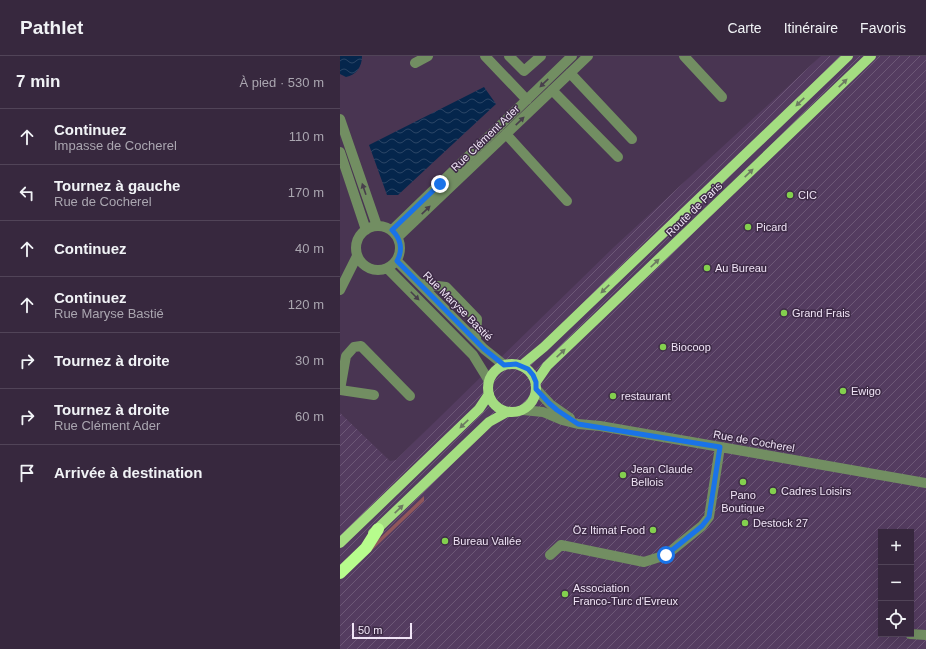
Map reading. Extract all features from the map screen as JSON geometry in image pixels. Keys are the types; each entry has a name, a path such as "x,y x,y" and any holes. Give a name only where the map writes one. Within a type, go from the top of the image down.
{"highway":[{"path":"340,573 366,548 378,529"}],"main road":[{"name":"Route de Paris","path":"521,366 544,347 848,56"},
{"name":"Route de Paris","path":"536,385 547,366 871,56"},
{"path":"516,364 521,366 528,369 533,375 536,385 532,401 523,410 507,412 496,406 491,400 489,394 489,381 495,372 504,365 516,364"},
{"path":"340,542 479,409 489,394"},
{"path":"340,565 490,422 507,412"}],"street":[{"path":"415,63 428,56"},
{"path":"485,56 527,100"},
{"path":"509,56 524,71 541,56"},
{"name":"Rue Clément Ader","path":"395,234 506,134 588,56"},
{"path":"684,56 722,97"},
{"name":"Rue Clément Ader","path":"395,234 527,100 566,58"},
{"path":"570,73 632,139"},
{"path":"552,90 618,157"},
{"path":"340,120 377,226"},
{"path":"506,134 567,201"},
{"path":"340,152 366,230"},
{"path":"347,279 356,273 369,269 388,269 397,261 401,249 395,234 386,227 377,226 366,230 357,242 357,256 364,266 369,269"},
{"path":"340,290 347,279 357,256"},
{"name":"Rue Maryse Bastié","path":"397,261 476,340 504,365"},
{"path":"388,269 473,355 489,381"},
{"path":"420,284 446,287 477,319 476,340"},
{"path":"374,395 340,390 346,356 354,347 361,346 410,396"},
{"name":"Rue de Cocherel","path":"536,385 557,410 578,424"},
{"name":"Rue de Cocherel","path":"523,410 543,412 562,420 578,424 926,483"},
{"path":"550,555 561,545 644,562 666,555 702,526 709,517 720,447"},
{"path":"914,634 926,636"}],"shaded area":[{"path":"821,56 926,56 926,649 340,649 340,413 390,461 396,460 614,247"},
{"path":"424,496 424,501 367,555 360,557"}],"water":[{"path":"340,56 362,56 360,67 350,76 346,77 340,74"},
{"path":"484,87 496,104 398,195 387,195 369,145"}],"place":[{"name":"CIC","path":"790,195"},
{"name":"Picard","path":"748,227"},
{"name":"Au Bureau","path":"707,268"},
{"name":"Grand Frais","path":"784,313"},
{"name":"Biocoop","path":"663,347"},
{"name":"Ewigo","path":"843,391"},
{"name":"restaurant","path":"613,396"},
{"name":"Jean Claude Bellois","path":"623,475"},
{"name":"Pano Boutique","path":"743,482"},
{"name":"Cadres Loisirs","path":"773,491"},
{"name":"Destock 27","path":"745,523"},
{"name":"Öz Itimat Food","path":"653,530"},
{"name":"Bureau Vallée","path":"445,541"},
{"name":"Association Franco-Turc d'Evreux","path":"565,594"}],"route":[{"path":"440,184 392,230 398,237 401,249 397,261 484,349 504,365 516,364 528,369 536,382 536,389 557,410 578,424 600,426 720,447 709,517 702,526 666,555"}]}
